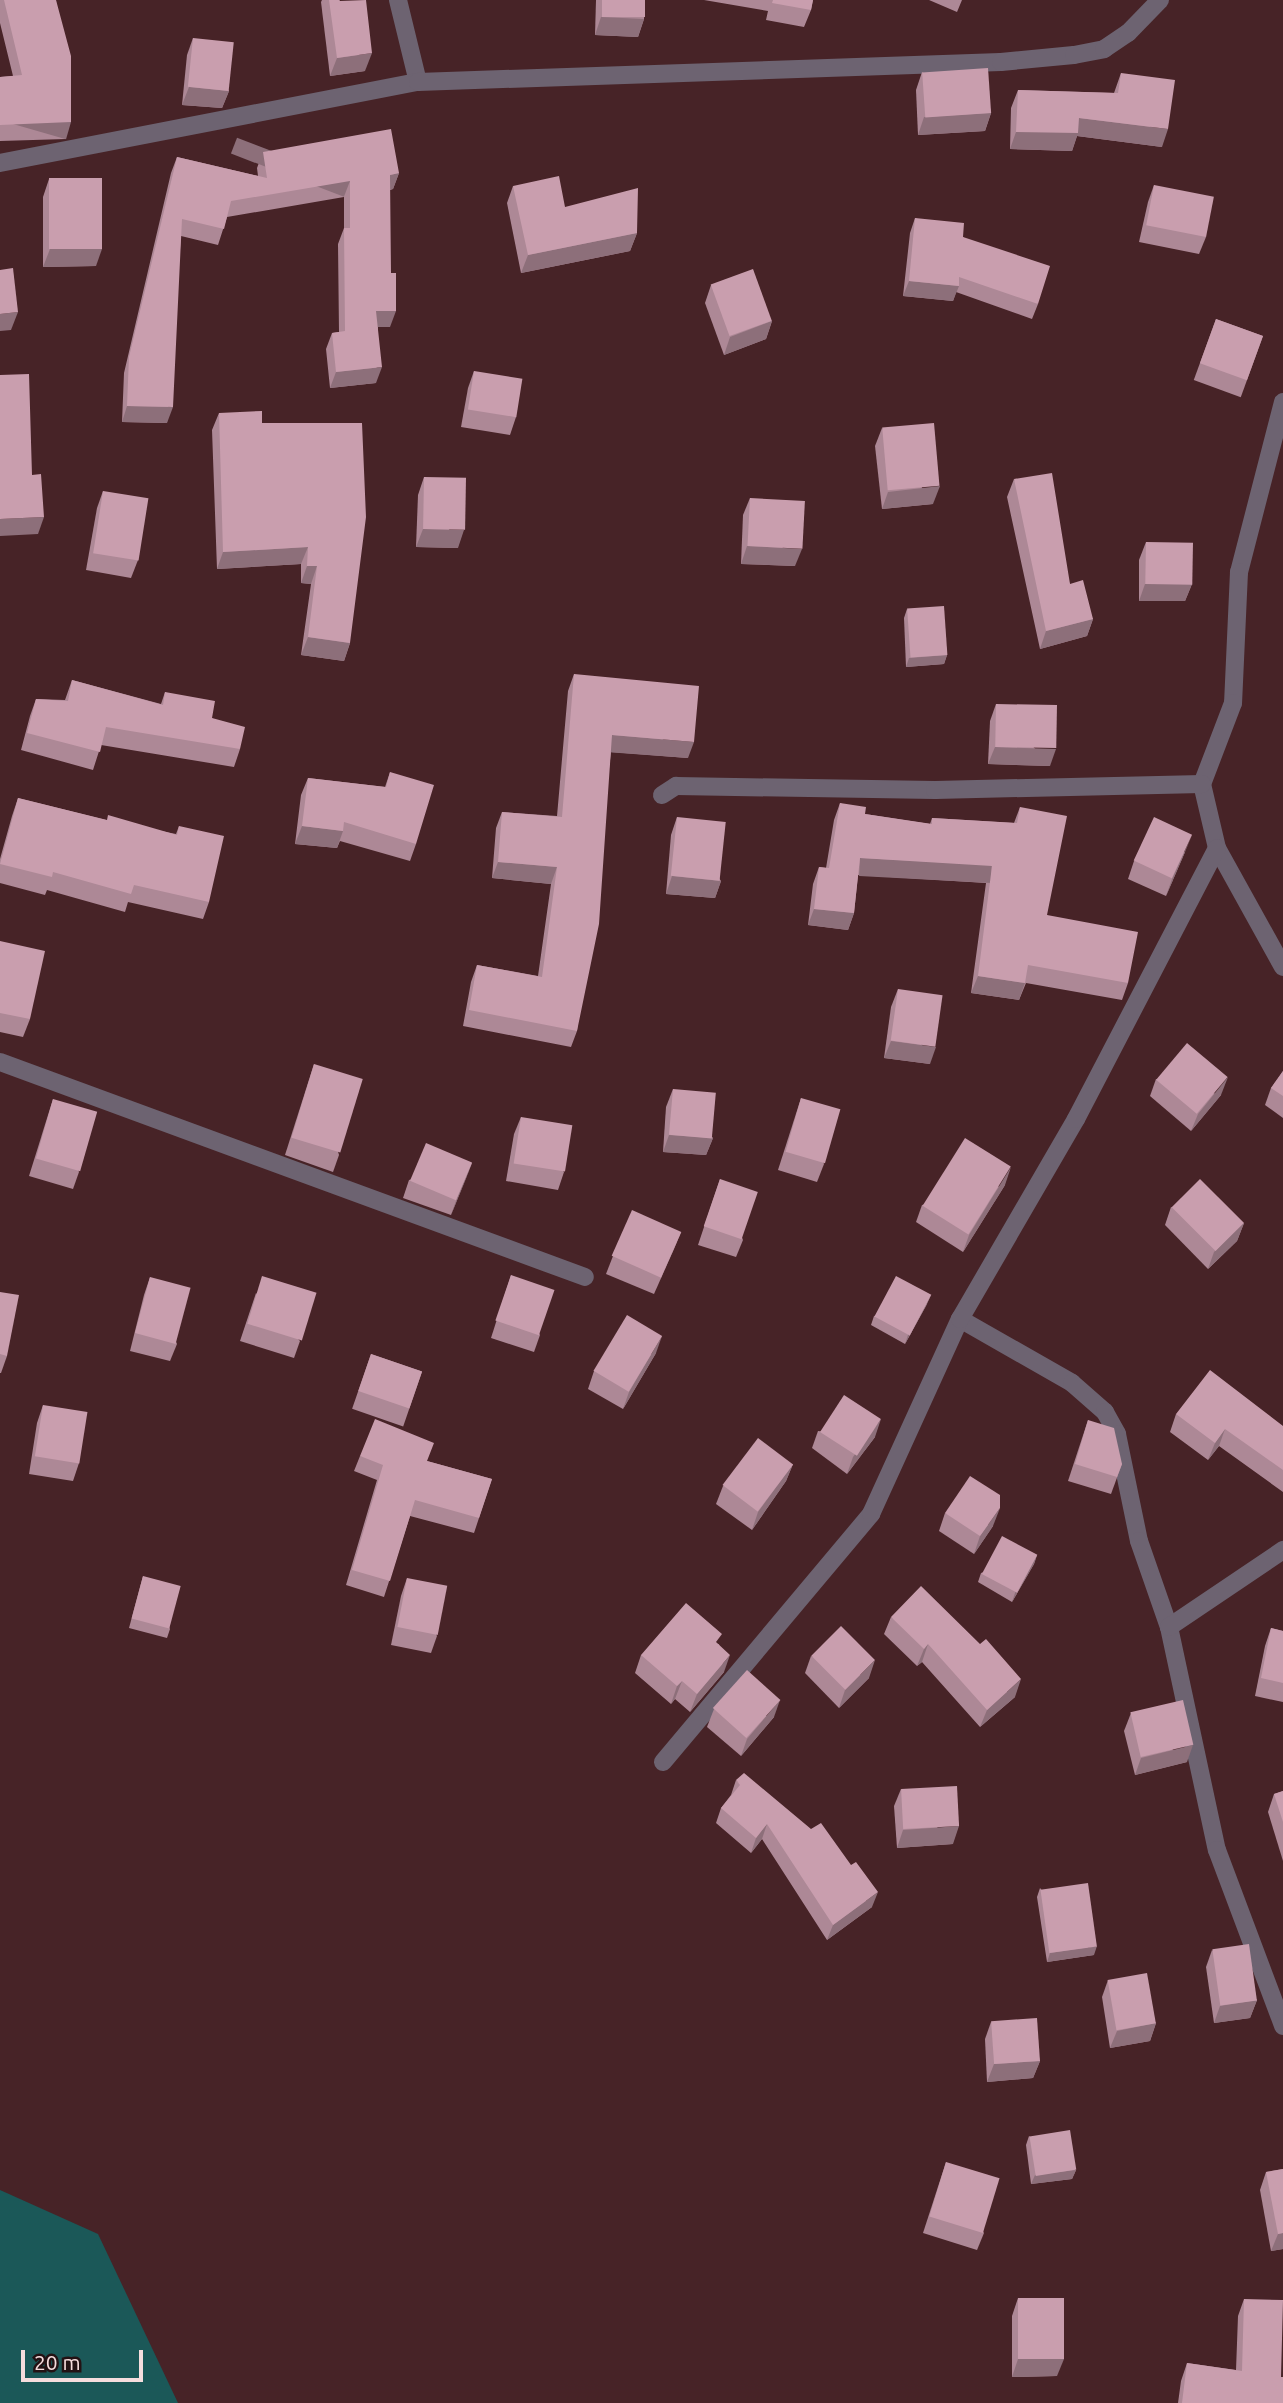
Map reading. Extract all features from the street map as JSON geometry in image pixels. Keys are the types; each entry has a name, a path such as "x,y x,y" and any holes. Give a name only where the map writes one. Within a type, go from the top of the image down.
{"street":[{"path":"398,0 418,82"},
{"path":"0,163 418,82 1001,62 1074,55 1104,48 1128,33 1160,0"},
{"path":"1283,402 1240,572 1234,623 1233,703 1202,784 1217,848 1283,967"},
{"path":"662,795 676,786 935,790 1202,784"},
{"path":"663,1762 871,1514 960,1319 1076,1119 1217,848"},
{"path":"0,1062 585,1277"},
{"path":"960,1319 1072,1383 1105,1412 1117,1434 1139,1541 1169,1627 1217,1850 1283,2026"},
{"path":"1169,1627 1283,1550"}],"water":[{"path":"0,2190 98,2234 178,2403 0,2403"}],"building":[{"path":"4,0 56,0 71,56 71,122 0,125 0,77 22,75"},
{"path":"329,0 366,0 372,53 337,58"},
{"path":"602,0 645,0 645,17 602,17"},
{"path":"773,0 813,0 811,10 772,3"},
{"path":"193,38 234,42 229,91 188,87"},
{"path":"988,68 991,113 925,117 922,73"},
{"path":"1121,73 1175,80 1168,129 1079,118 1078,133 1016,132 1018,90 1118,93"},
{"path":"391,129 399,173 390,175 391,273 396,273 396,311 376,311 382,367 336,372 332,333 345,331 344,228 350,228 350,181 231,201 224,229 182,219 173,407 127,406 129,357 177,157 267,178 263,152"},
{"path":"559,176 565,207 638,188 637,233 528,255 513,186"},
{"path":"49,178 102,178 102,249 49,249"},
{"path":"1154,185 1214,197 1206,237 1146,225"},
{"path":"915,218 964,223 963,237 1050,266 1038,304 959,277 959,286 909,281"},
{"path":"13,268 18,312 0,314 0,270"},
{"path":"753,269 772,321 730,336 711,284"},
{"path":"1216,319 1263,336 1247,380 1200,363"},
{"path":"474,371 522,379 516,417 468,410"},
{"path":"29,374 32,475 41,474 44,517 0,519 0,375"},
{"path":"262,411 262,423 362,423 366,517 350,643 308,637 317,566 307,566 308,547 223,552 219,413"},
{"path":"934,423 939,486 888,490 882,428"},
{"path":"1052,473 1070,584 1083,580 1093,619 1046,631 1014,479"},
{"path":"424,477 466,478 465,530 423,529"},
{"path":"103,491 148,498 139,560 93,553"},
{"path":"750,498 805,501 802,549 747,546"},
{"path":"1146,542 1193,543 1192,585 1145,584"},
{"path":"944,606 947,655 911,657 907,609"},
{"path":"574,674 699,686 694,742 612,735 599,924 577,1031 469,1010 477,965 542,977 557,867 498,862 502,812 562,817"},
{"path":"72,680 163,705 165,692 215,701 212,718 245,727 240,749 106,727 100,752 27,733 36,699 68,701"},
{"path":"996,704 1057,705 1056,748 995,747"},
{"path":"390,772 434,785 416,844 344,822 343,831 302,826 308,778 386,787"},
{"path":"18,798 107,820 108,815 177,835 179,826 224,836 209,902 134,885 131,894 53,872 52,877 0,864"},
{"path":"840,803 866,807 865,814 932,824 932,818 1017,823 1020,807 1067,816 1047,915 1138,932 1128,983 1028,965 1025,983 978,976 992,866 860,858 854,913 814,909 819,867 829,868"},
{"path":"677,817 726,822 720,881 671,876"},
{"path":"1154,817 1192,835 1172,878 1134,861"},
{"path":"0,941 45,951 30,1019 0,1013"},
{"path":"898,989 943,995 935,1047 891,1040"},
{"path":"1187,1043 1228,1077 1197,1114 1156,1080"},
{"path":"314,1064 363,1079 340,1153 291,1138"},
{"path":"1283,1071 1283,1096 1271,1088"},
{"path":"673,1089 716,1093 712,1139 669,1135"},
{"path":"801,1098 840,1109 825,1163 786,1152"},
{"path":"53,1099 97,1112 80,1171 36,1159"},
{"path":"521,1117 572,1125 565,1172 514,1163"},
{"path":"965,1138 1011,1167 968,1234 923,1206"},
{"path":"426,1143 472,1163 456,1200 410,1181"},
{"path":"720,1179 758,1192 742,1239 704,1226"},
{"path":"1200,1179 1244,1223 1216,1251 1172,1207"},
{"path":"632,1210 681,1232 661,1278 612,1256"},
{"path":"511,1275 554,1290 539,1335 495,1320"},
{"path":"262,1276 317,1293 302,1340 247,1324"},
{"path":"896,1276 931,1295 910,1335 874,1317"},
{"path":"150,1277 191,1288 176,1344 135,1333"},
{"path":"0,1292 19,1295 7,1356 0,1354"},
{"path":"627,1315 662,1336 629,1392 594,1371"},
{"path":"371,1354 422,1372 409,1408 358,1391"},
{"path":"1210,1370 1283,1426 1283,1470 1225,1429 1215,1443 1176,1414"},
{"path":"844,1395 881,1419 857,1456 820,1432"},
{"path":"43,1405 87,1412 79,1463 35,1456"},
{"path":"375,1419 434,1443 427,1461 492,1479 479,1518 415,1500 390,1581 352,1570 383,1465 360,1456"},
{"path":"1088,1420 1114,1428 1122,1464 1117,1477 1075,1464"},
{"path":"758,1438 793,1464 758,1512 722,1485"},
{"path":"970,1476 1000,1495 1000,1508 980,1536 945,1513"},
{"path":"1002,1536 1037,1555 1017,1593 982,1574"},
{"path":"143,1576 181,1586 169,1629 132,1619"},
{"path":"407,1578 447,1586 438,1635 397,1627"},
{"path":"921,1586 980,1644 986,1639 1021,1679 987,1710 928,1644 924,1649 891,1617"},
{"path":"686,1603 722,1634 716,1642 730,1655 697,1694 682,1681 677,1686 641,1655"},
{"path":"841,1626 875,1660 845,1690 811,1656"},
{"path":"1271,1628 1283,1631 1283,1683 1261,1678"},
{"path":"747,1670 780,1700 746,1738 713,1708"},
{"path":"1183,1700 1193,1745 1141,1757 1130,1712"},
{"path":"744,1773 811,1829 821,1823 851,1865 856,1862 878,1892 833,1925 767,1824 756,1838 721,1808 740,1785 736,1780"},
{"path":"957,1786 959,1826 903,1829 901,1789"},
{"path":"1283,1791 1283,1822 1274,1794"},
{"path":"1088,1883 1097,1946 1049,1953 1040,1890"},
{"path":"1249,1944 1257,2000 1220,2006 1212,1949"},
{"path":"1147,1973 1156,2023 1116,2030 1108,1980"},
{"path":"1037,2018 1040,2061 994,2064 991,2021"},
{"path":"1070,2130 1076,2170 1036,2176 1030,2136"},
{"path":"946,2162 1000,2178 983,2233 929,2217"},
{"path":"1283,2169 1283,2233 1278,2234 1266,2172"},
{"path":"1018,2298 1064,2298 1064,2359 1018,2359"},
{"path":"1244,2299 1283,2300 1283,2403 1182,2403 1187,2363 1242,2371"}]}
